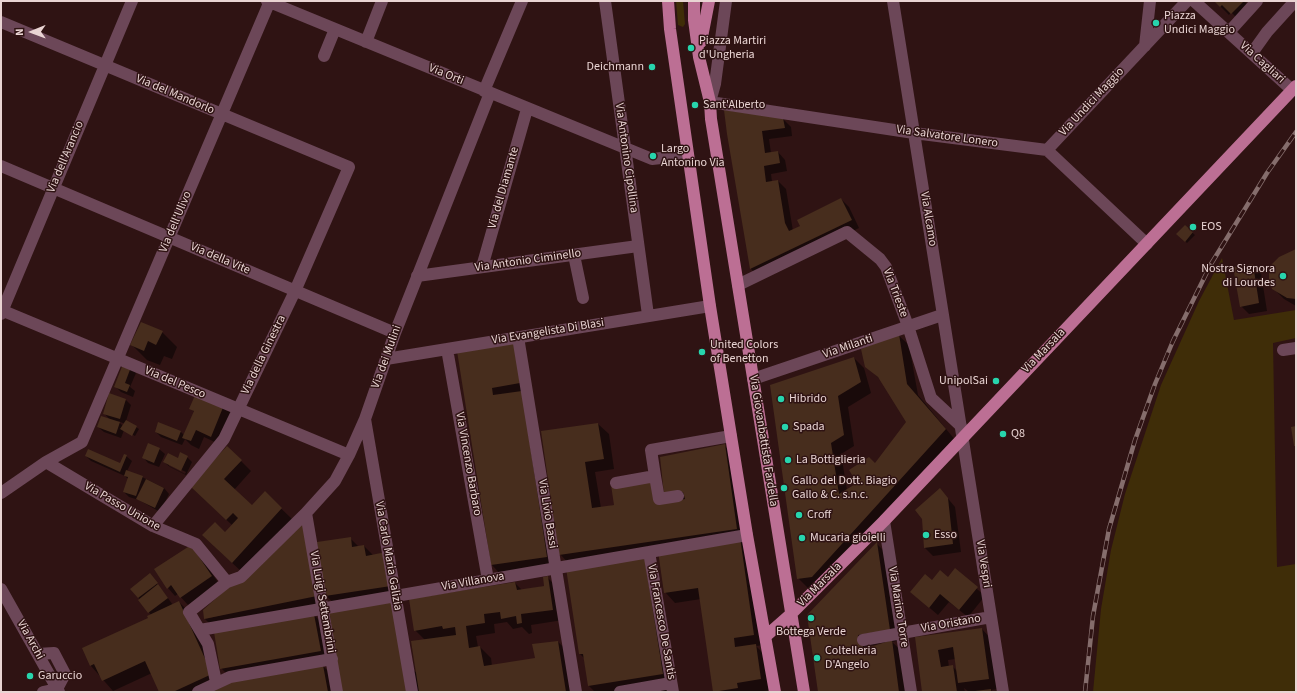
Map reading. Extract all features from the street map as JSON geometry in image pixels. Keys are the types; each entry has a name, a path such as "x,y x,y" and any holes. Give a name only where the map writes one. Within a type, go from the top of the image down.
{"main road":[{"path":"668,1 710,306 747,535 775,692"},
{"name":"Via Giovanbattista Fardella","path":"694,1 694,20 699,57 710,102 711,119 804,692"},
{"path":"699,57 709,1"},
{"name":"Via Marsala","path":"766,636 791,614 884,521 962,432 1147,244 1294,88"}],"street":[{"name":"Via dell'Arancio","path":"1,312 132,1"},
{"name":"Via Orti","path":"269,1 527,109 652,159 688,155"},
{"name":"Via dell'Ulivo","path":"46,462 82,442 170,238 269,1"},
{"path":"366,42 382,1"},
{"name":"Via dei Mulini","path":"227,582 242,576 306,512 335,481 351,450 365,419 395,333 522,1"},
{"name":"Via Antonino Cipollina","path":"605,1 648,315"},
{"path":"710,102 715,84 726,1"},
{"name":"Via Alcamo","path":"892,1 962,432"},
{"path":"1141,51 1150,1"},
{"name":"Via Undici Maggio","path":"1047,150 1141,51 1192,1"},
{"name":"Via Cagliari","path":"1192,1 1252,54 1294,88"},
{"path":"1228,32 1257,1"},
{"path":"1252,54 1267,32 1295,1"},
{"name":"Via del Mandorlo","path":"1,22 349,167"},
{"path":"324,56 335,29"},
{"name":"Via Salvatore Lonero","path":"710,102 914,133 1047,150"},
{"name":"Via del Diamante","path":"482,267 527,109"},
{"path":"1047,150 1147,244"},
{"name":"Via della Vite","path":"1,166 395,333"},
{"name":"Via della Ginestra","path":"153,526 224,439 295,291 349,167"},
{"name":"Via Trieste","path":"738,285 848,232 880,259 886,267 908,326 930,398 962,432"},
{"name":"Via Antonio Ciminello","path":"417,276 638,246"},
{"path":"574,255 583,298"},
{"name":"Via Evangelista Di Blasi","path":"386,358 710,306"},
{"name":"Via del Pesco","path":"1,312 238,409 351,450 371,454"},
{"name":"Via Milanti","path":"753,379 942,315"},
{"name":"Via Livio Bassi","path":"518,337 576,692"},
{"path":"1283,350 1296,348"},
{"name":"Via Vincenzo Barbaro","path":"447,349 488,580"},
{"name":"Via Carlo Maria Galizia","path":"365,419 412,692"},
{"name":"Via Vespri","path":"962,432 1003,692"},
{"path":"678,496 659,499 651,450 731,436"},
{"path":"1,493 46,462"},
{"name":"Via Passo Unione","path":"46,462 153,526 196,544 227,582"},
{"path":"616,483 655,476"},
{"name":"Via Luigi Settembrini","path":"306,512 337,692"},
{"name":"Via Marino Torre","path":"884,521 911,692"},
{"name":"Via Villanova","path":"200,630 747,535"},
{"name":"Via Francesco De Santis","path":"649,552 672,688"},
{"path":"216,682 208,644 189,612 227,582"},
{"name":"Via Archi","path":"1,589 58,691"},
{"name":"Via Oristano","path":"863,640 991,617"},
{"path":"198,692 216,682 230,677 332,659"},
{"path":"620,692 672,688"},
{"path":"43,692 58,691"}],"shaded area":[{"path":"676,1 683,1 685,24 683,27 678,25"},
{"path":"1222,258 1234,320 1296,310 1296,338 1273,343 1277,567 1296,564 1296,692 1093,692 1101,609 1111,550 1125,494 1161,385 1199,301"}],"building":[{"path":"1244,1 1231,14 1222,5 1220,7 1215,2"},
{"path":"724,110 783,118 785,128 762,131 765,153 778,151 780,163 764,166 766,182 778,180 785,223 789,231 800,226 797,220 841,198 852,220 750,269"},
{"path":"1185,225 1193,232 1185,242 1176,234"},
{"name":"Nostra Signora di Lourdes","path":"1296,249 1296,299 1287,298 1272,289 1269,280 1269,271 1272,264 1279,257"},
{"path":"1253,264 1259,303 1240,307 1233,267"},
{"path":"141,322 163,331 156,345 148,341 144,351 130,345"},
{"path":"899,334 907,384 946,429 812,577 797,579 770,385 854,357 861,382 838,396 844,435 831,443 839,494 857,483 849,470 869,457 875,463 906,422 878,377 865,367 861,349"},
{"path":"515,343 520,383 492,388 493,395 522,391 547,557 491,565 457,351"},
{"path":"123,364 131,367 125,383 130,385 127,392 114,387"},
{"path":"109,393 126,399 120,419 103,414"},
{"path":"196,393 224,405 211,437 196,430 191,441 182,438 194,411 189,409"},
{"path":"101,416 120,422 116,434 97,427"},
{"path":"126,420 137,426 132,436 120,429"},
{"path":"158,422 181,431 177,441 155,432"},
{"path":"598,423 604,459 585,462 592,508 614,505 611,485 653,479 657,504 685,499 683,492 664,494 660,457 725,444 737,529 559,555 541,431"},
{"path":"1296,426 1296,446 1294,446 1291,427"},
{"path":"148,443 160,448 154,463 142,458"},
{"path":"227,446 242,460 224,479 252,505 265,491 282,508 232,563 202,535 215,522 225,532 238,518 233,513 226,520 190,486"},
{"path":"88,449 120,463 124,454 127,455 120,472 85,456"},
{"path":"180,452 188,456 181,471 163,462 168,453 178,458"},
{"path":"126,470 143,476 136,496 123,492 128,477 124,476"},
{"path":"146,479 164,488 155,508 136,499"},
{"path":"940,488 948,498 953,544 924,548 922,519 915,510"},
{"path":"302,521 317,596 204,619 203,610"},
{"path":"351,537 352,547 364,545 366,556 386,552 391,586 325,596 317,542"},
{"path":"740,537 754,635 734,638 735,647 756,644 761,679 737,683 738,688 713,692 698,588 664,593 658,551"},
{"path":"877,542 890,630 858,635 864,649 892,640 899,692 818,692 807,615"},
{"path":"191,545 212,576 180,598 171,585 167,589 154,569"},
{"path":"644,555 663,674 588,686 583,654 579,654 566,568"},
{"path":"955,568 978,587 959,610 940,594 929,608 910,592 925,574 932,580 940,570 948,577"},
{"path":"150,573 158,583 138,598 130,589"},
{"path":"548,576 553,610 521,614 522,623 517,624 516,616 501,619 500,612 484,614 485,623 466,626 469,648 480,646 484,666 535,658 532,644 558,641 566,692 419,692 411,641 456,635 455,627 443,629 442,626 414,631 409,599 515,582 517,590 544,586 543,577"},
{"path":"158,584 168,598 148,613 138,600"},
{"path":"394,600 411,692 341,692 329,609"},
{"path":"179,601 212,674 173,692 159,692 145,661 102,681 94,664 90,666 82,648 148,618 147,616"},
{"path":"314,614 321,651 220,669 214,632"},
{"path":"982,628 989,679 958,683 953,647 938,650 941,667 953,665 957,692 922,692 915,637"},
{"path":"323,665 328,692 212,692 231,682"},
{"path":"991,689 991,692 975,692 975,691"}],"railway":[{"path":"1085,692 1093,616 1109,529 1135,440 1155,384 1173,341 1211,264 1267,173 1296,132"}],"place":[{"name":"Piazza Undici Maggio","path":"1156,23"},
{"name":"Piazza Martiri d'Ungheria","path":"691,48"},
{"name":"Deichmann","path":"652,67"},
{"name":"Sant'Alberto","path":"695,105"},
{"name":"Largo Antonino Via","path":"653,156"},
{"name":"EOS","path":"1193,227"},
{"name":"Nostra Signora di Lourdes","path":"1283,276"},
{"name":"United Colors of Benetton","path":"702,352"},
{"name":"UnipolSai","path":"996,381"},
{"name":"Hibrido","path":"781,399"},
{"name":"Spada","path":"785,427"},
{"name":"Q8","path":"1003,434"},
{"name":"La Bottiglieria","path":"788,460"},
{"name":"Gallo del Dott. Biagio Gallo & C. s.n.c.","path":"784,488"},
{"name":"Croff","path":"799,515"},
{"name":"Esso","path":"926,535"},
{"name":"Mucaria gioielli","path":"802,538"},
{"name":"Bottega Verde","path":"811,618"},
{"name":"Coltelleria D'Angelo","path":"817,658"},
{"name":"Garuccio","path":"30,676"}]}
